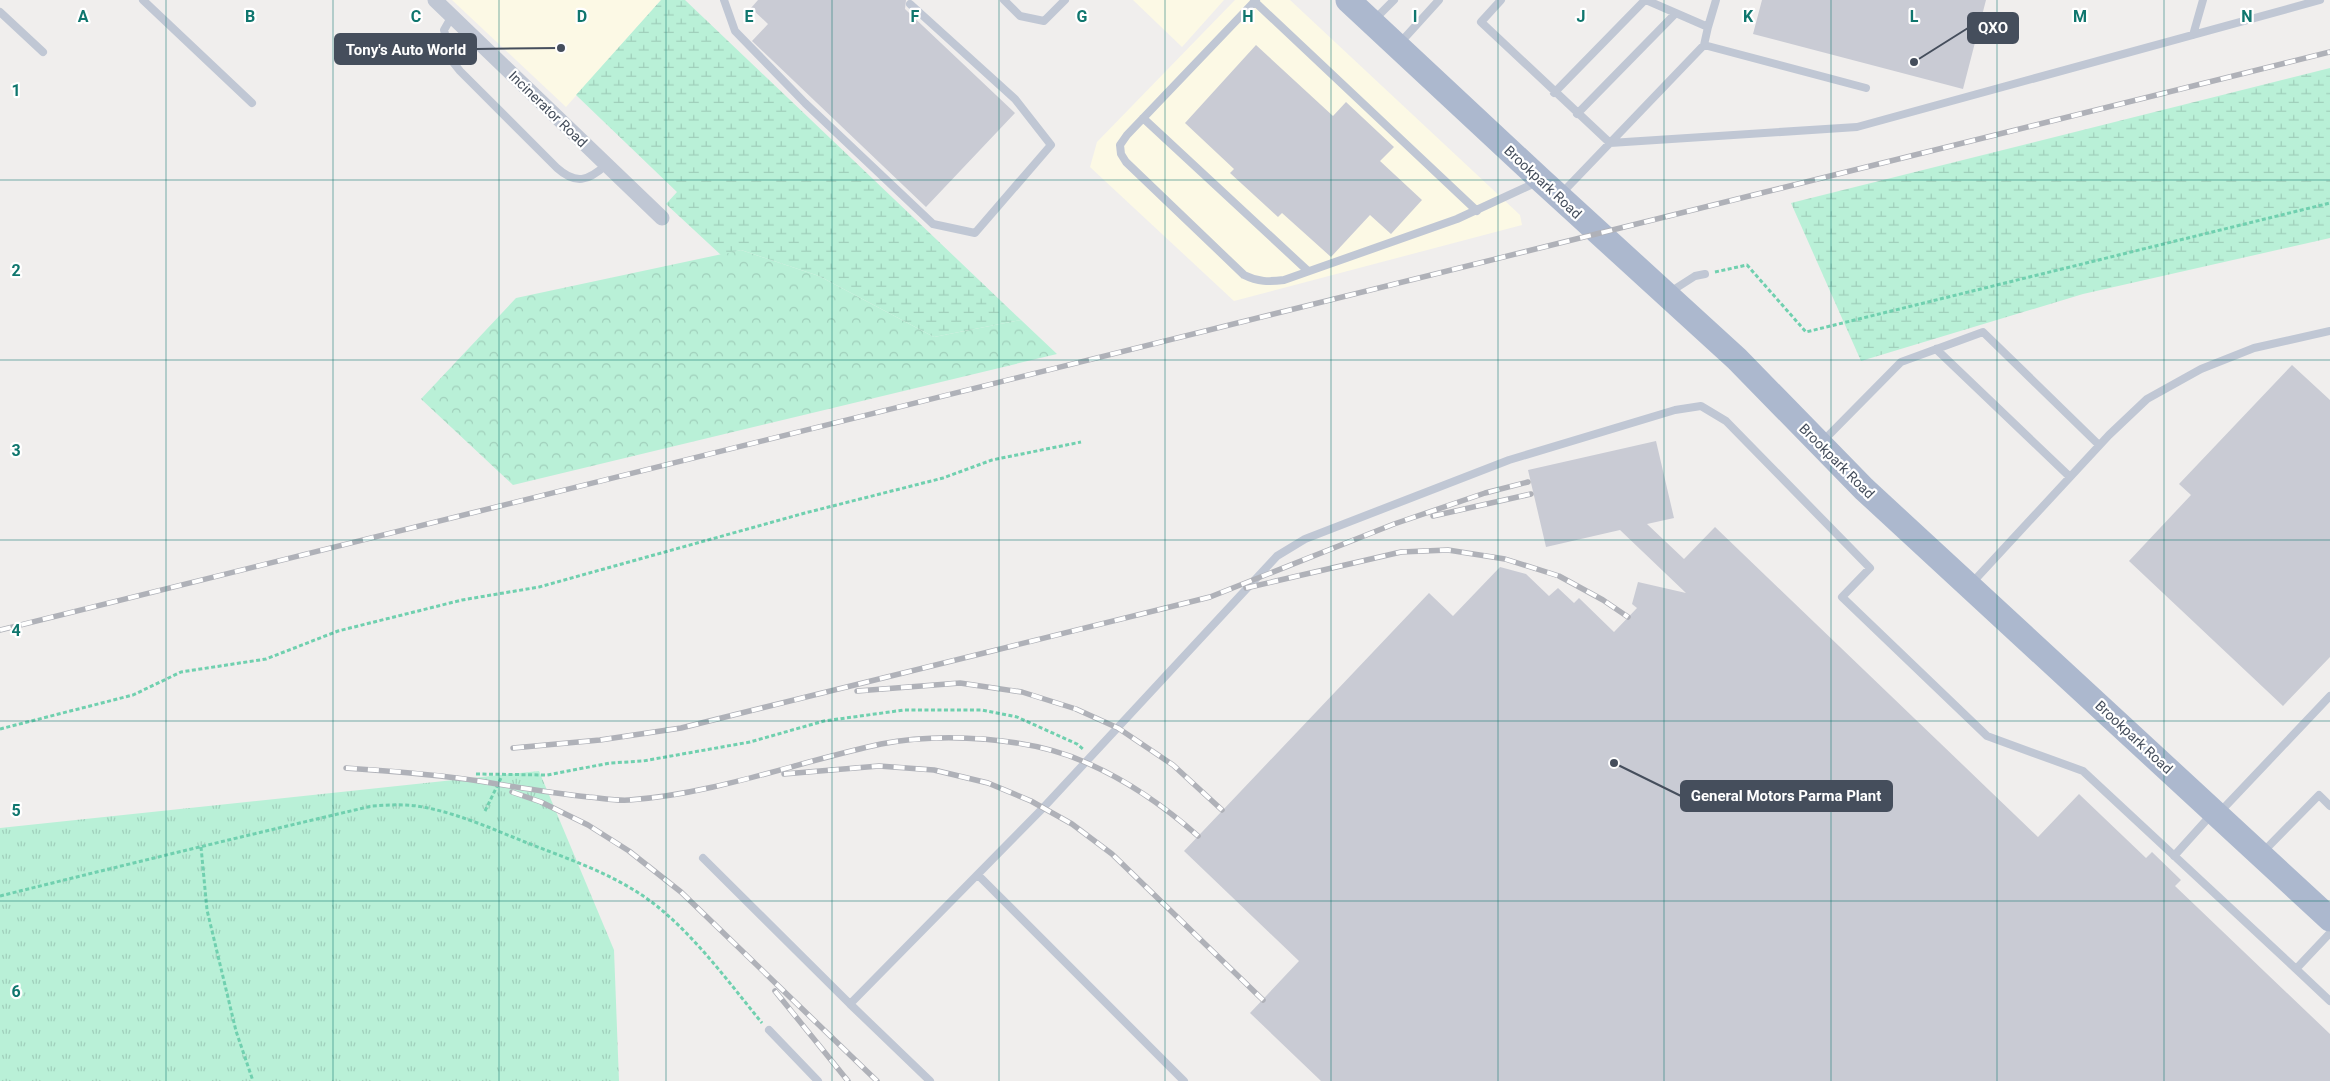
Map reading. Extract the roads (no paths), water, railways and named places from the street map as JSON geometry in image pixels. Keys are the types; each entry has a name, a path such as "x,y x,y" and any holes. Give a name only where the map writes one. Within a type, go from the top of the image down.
{"main road":[{"name":"Brookpark Road","path":"1348,0 1550,188 1738,359 1864,489 2330,919"}],"street":[{"name":"Incinerator Road","path":"436,0 662,218"}],"lane":[{"path":"143,0 252,103"},
{"path":"724,0 735,31 805,103 932,224 975,234 1051,145 1015,99 910,4"},
{"path":"1004,0 1020,16 1044,21 1065,0"},
{"path":"1372,22 1394,0"},
{"path":"1397,46 1439,0"},
{"path":"1502,0 1481,22 1554,93 1610,143 1858,127 2320,0"},
{"path":"1554,93 1645,0 1708,27"},
{"path":"1477,211 1255,1 1143,118 1120,145 1121,154 1126,162 1244,275 1254,280 1268,282 1284,280 1477,211 1550,188 1610,143 1704,45 1716,0"},
{"path":"2193,35 2203,0"},
{"path":"0,12 43,52"},
{"path":"1577,114 1674,14"},
{"path":"452,16 444,30 452,61 557,168 567,177 579,180 594,175 606,165"},
{"path":"1704,45 1866,88"},
{"path":"1143,118 1308,271"},
{"path":"1667,295 1695,276 1705,274"},
{"path":"1969,585 2100,445 2147,400 2200,368 2254,348 2330,331"},
{"path":"1820,444 1901,362 1983,332 2100,445"},
{"path":"1936,349 2070,477"},
{"path":"850,1004 978,875 1277,556 1305,539 1509,460 1675,410 1701,406 1726,421 1870,568 1842,597 1987,736 2083,772 2330,1001"},
{"path":"2174,856 2330,696"},
{"path":"2261,854 2319,795 2330,806"},
{"path":"703,858 930,1081"},
{"path":"978,875 1184,1081"},
{"path":"2296,969 2330,933"},
{"path":"769,1030 818,1081"}],"railway":[{"path":"0,630 2330,52"},
{"path":"513,748 600,740 681,728 1210,597 1394,524 1485,493 1528,482"},
{"path":"1433,516 1531,494"},
{"path":"1246,588 1401,552 1448,550 1505,559 1559,576 1603,600 1628,617"},
{"path":"857,691 960,683 1022,692 1076,709 1118,728 1173,765 1222,810"},
{"path":"346,768 446,776 561,794 629,800 693,791 881,744 931,738 986,739 1039,747 1087,763 1145,795 1198,836"},
{"path":"784,774 879,766 934,770 988,783 1031,801 1072,824 1112,854 1263,1000"},
{"path":"512,792 541,802 588,825 629,851 681,892 877,1081"},
{"path":"775,991 848,1081"}],"place":[{"name":"Tony's Auto World","path":"561,48"},
{"name":"QXO","path":"1914,62"},
{"name":"General Motors Parma Plant","path":"1614,763"}]}
